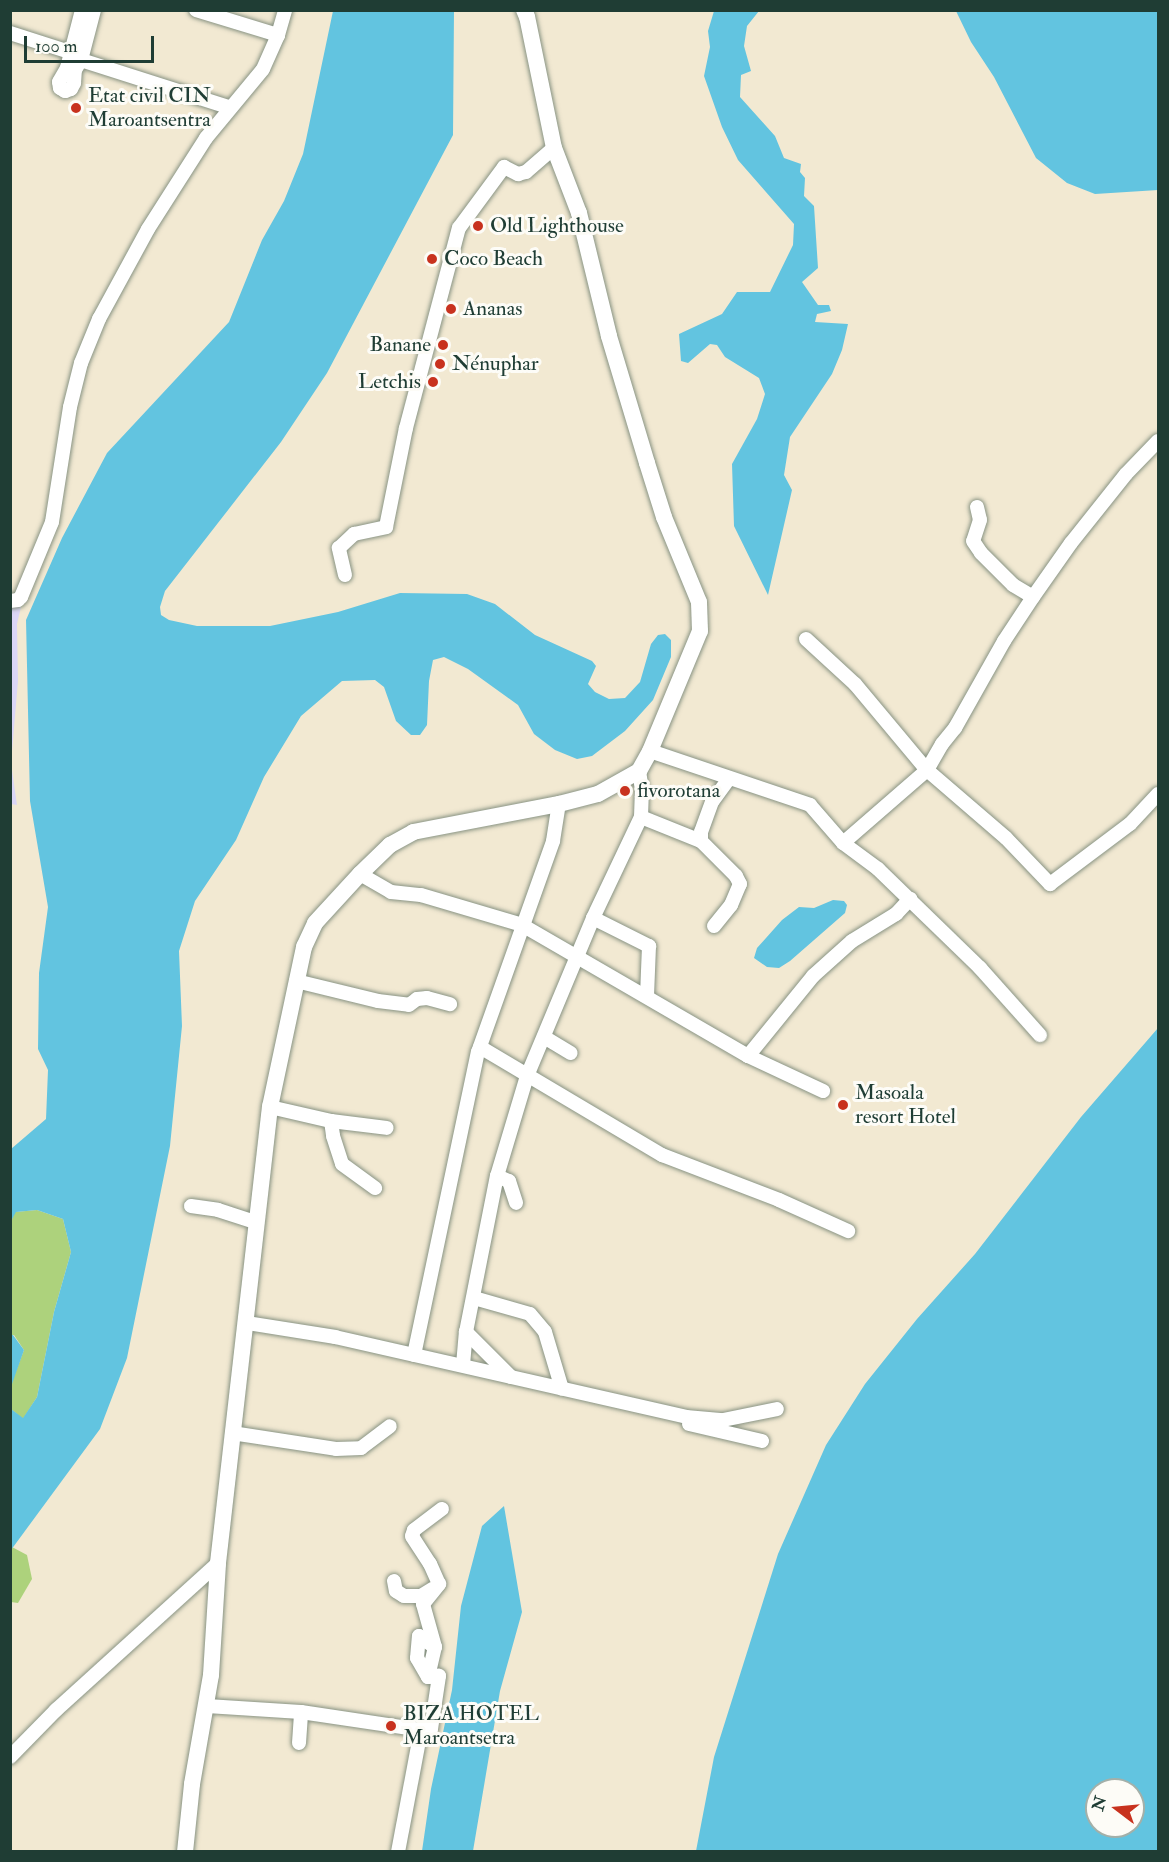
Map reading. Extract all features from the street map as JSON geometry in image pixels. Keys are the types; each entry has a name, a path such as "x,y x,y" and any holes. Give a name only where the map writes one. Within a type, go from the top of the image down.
{"main road":[{"path":"185,1851 192,1784 207,1706 218,1563 270,1107 304,947 315,922 360,874 390,845 413,832 559,804 598,794 639,771 650,751 700,631 699,602 664,517 650,474 609,336 579,213 554,148 524,10"}],"street":[{"path":"75,56 82,10"},
{"path":"75,56 94,10"},
{"path":"196,10 278,35"},
{"path":"10,601 21,597 52,522 70,407 90,339 148,229 206,138 263,69 278,35 285,10"},
{"path":"10,33 231,108"},
{"path":"345,575 339,548 354,534 386,527 406,428 459,228 504,167 518,174 526,172 554,148"},
{"path":"843,843 927,770 942,744 955,728 1004,641 1033,597 1071,543 1126,474 1158,441"},
{"path":"977,507 980,520 973,541 981,553 1013,585 1033,597"},
{"path":"806,639 855,684 927,770 1006,838 1050,884 1130,824 1158,794"},
{"path":"650,751 728,780 790,796 810,805 843,843 878,869 980,968 1041,1035"},
{"path":"463,1365 466,1332 497,1176 527,1076 593,918 641,817 642,790 639,771"},
{"path":"701,841 701,832 712,802 728,780"},
{"path":"414,1355 480,1047 553,841 559,804"},
{"path":"641,817 701,841 736,876 740,884 731,906 714,926"},
{"path":"360,874 391,892 421,895 522,926 647,995 664,1009 748,1056 823,1091"},
{"path":"748,1056 813,976 852,941 896,914 910,899"},
{"path":"593,918 649,946 647,995"},
{"path":"296,981 378,1001 409,1005 417,999 428,998 450,1004"},
{"path":"544,1037 572,1053"},
{"path":"480,1047 662,1155 779,1200 848,1231"},
{"path":"270,1107 332,1121 387,1128"},
{"path":"332,1121 333,1136 342,1164 375,1188"},
{"path":"497,1176 509,1181 516,1203"},
{"path":"191,1206 218,1210 256,1222"},
{"path":"474,1298 530,1314 545,1332 562,1389"},
{"path":"247,1323 335,1337 686,1417 723,1420 777,1408"},
{"path":"466,1332 511,1377"},
{"path":"645,1407 684,1422 762,1442"},
{"path":"232,1434 336,1449 362,1448 390,1426"},
{"path":"439,1584 430,1564 412,1536 414,1530 442,1509"},
{"path":"10,1757 57,1710 218,1563"},
{"path":"394,1581 396,1591 404,1596 421,1596 439,1584"},
{"path":"435,1647 423,1604 439,1584"},
{"path":"417,1617 435,1647"},
{"path":"207,1706 301,1712 420,1730 431,1729 439,1676 428,1677 417,1658 419,1636 435,1647"},
{"path":"299,1743 301,1712"},
{"path":"398,1851 420,1730"}],"shaded area":[{"path":"11,604 21,607 17,624 18,681 11,763"},
{"path":"11,763 17,805 11,804"}],"green space":[{"path":"37,1210 63,1219 71,1252 54,1312 37,1397 23,1419 11,1409 10,1387 24,1350 14,1335 11,1335 11,1221 15,1212"},
{"path":"12,1547 27,1555 32,1579 18,1603 11,1602"}],"water":[{"path":"333,11 454,11 453,135 327,373 281,442 165,591 160,607 161,615 169,620 197,626 270,626 338,612 400,593 467,594 495,604 535,635 592,661 596,666 588,684 595,692 609,699 625,698 640,682 651,644 658,635 665,634 671,640 671,657 653,700 625,731 592,756 577,759 555,750 534,734 518,705 468,669 444,657 433,660 429,681 427,725 420,735 411,735 396,721 384,687 375,680 342,681 301,716 264,777 236,840 195,901 179,951 182,1026 170,1146 127,1358 100,1429 11,1550 11,1409 23,1418 37,1397 54,1312 71,1252 63,1219 37,1210 16,1212 11,1221 11,1149 46,1119 48,1070 38,1049 39,973 48,907 30,801 26,620 62,538 107,453 229,322 262,240 284,201 303,154"},
{"path":"714,11 759,11 747,26 744,46 751,71 741,75 740,97 775,136 784,158 801,164 800,172 805,178 804,196 814,206 818,268 802,282 818,305 829,305 831,311 817,314 815,322 848,324 842,350 832,374 790,437 784,475 792,490 768,595 734,526 732,464 757,419 765,394 759,378 725,357 717,345 710,344 688,363 681,361 679,334 722,314 737,292 770,292 793,245 794,224 738,160 722,127 704,76 710,47 708,31"},
{"path":"956,11 1158,11 1158,190 1095,194 1067,183 1036,158 994,77 971,42"},
{"path":"833,900 844,901 847,905 845,913 790,961 779,968 767,967 754,958 757,948 782,920 799,907 814,908"},
{"path":"1158,1028 1158,1851 696,1851 714,1757 778,1554 826,1445 865,1384 917,1319 975,1254 1081,1117"},
{"path":"11,1335 24,1350 11,1387"},
{"path":"504,1506 522,1612 500,1691 473,1851 422,1851 431,1789 452,1690 461,1606 482,1526"}],"place":[{"name":"Etat civil CIN Maroantsentra","path":"76,108"},
{"name":"Old Lighthouse","path":"478,226"},
{"name":"Coco Beach","path":"432,259"},
{"name":"Ananas","path":"451,309"},
{"name":"Banane","path":"443,345"},
{"name":"Nénuphar","path":"440,364"},
{"name":"Letchis","path":"433,382"},
{"name":"fivorotana","path":"625,791"},
{"name":"Masoala resort Hotel","path":"843,1105"},
{"name":"BIZA HOTEL Maroantsetra","path":"391,1726"}]}
